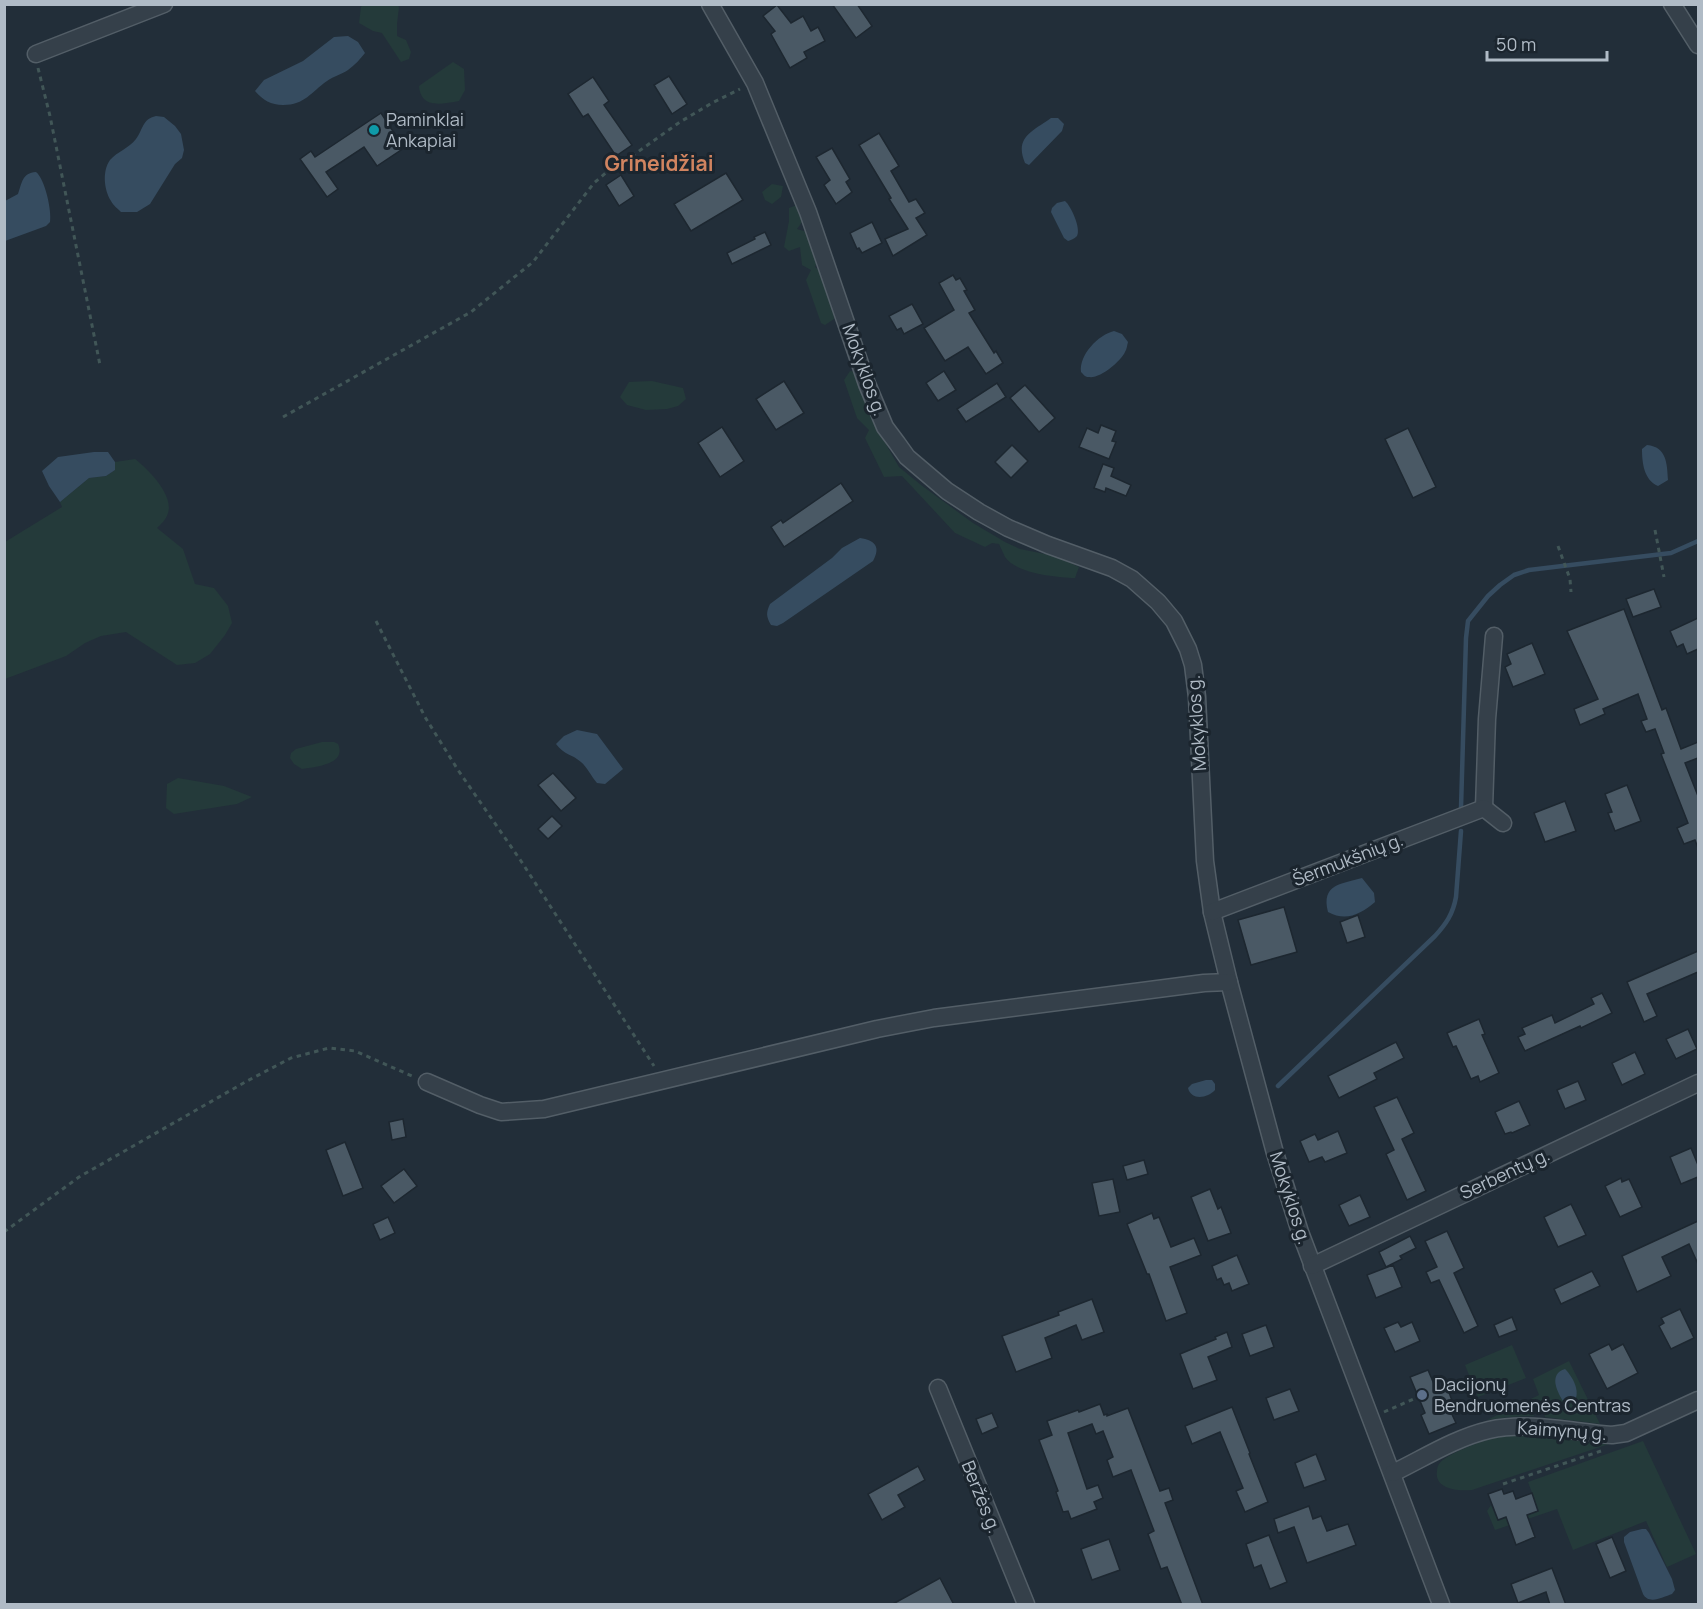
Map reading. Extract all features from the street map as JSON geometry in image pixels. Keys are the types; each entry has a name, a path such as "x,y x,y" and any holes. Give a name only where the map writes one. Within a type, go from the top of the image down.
{"street":[{"path":"36,54 164,4"},
{"name":"Mokyklos g.","path":"710,4 756,83 808,212 874,400 885,427 907,457 947,491 1008,528 1113,568 1132,579 1158,602 1182,635 1193,665 1197,697 1205,861 1212,912 1229,982 1275,1153 1312,1266 1393,1473 1441,1605"},
{"path":"1672,4 1698,45"},
{"path":"1494,636 1487,719 1484,808 1503,823"},
{"name":"Šermukšnių g.","path":"1212,912 1484,808"},
{"path":"423,1080 501,1112 544,1109 877,1029 934,1018 1204,983 1229,982"},
{"name":"Serbentų g.","path":"1312,1266 1698,1083"},
{"name":"Beržės g.","path":"938,1388 1026,1605"},
{"name":"Kaimynų g.","path":"1393,1473 1448,1445 1490,1430 1526,1426 1612,1435 1626,1433 1698,1400"}],"path":[{"path":"36,54 100,365"},
{"path":"283,417 471,312 533,262 594,183 608,171 680,122 712,103 756,83"},
{"path":"1655,530 1664,577"},
{"path":"1558,546 1571,591"},
{"path":"376,621 425,717 458,770 515,852 663,1080"},
{"path":"4,1232 79,1177 247,1080 291,1058 329,1048 356,1051 423,1080"},
{"path":"1389,1410 1416,1398"},
{"path":"1503,1484 1602,1451"}],"green space":[{"path":"363,5 397,5 399,7 397,36 406,40 411,52 409,59 401,62 382,33 359,23"},
{"path":"453,62 464,69 465,90 459,101 439,104 428,102 419,86"},
{"path":"772,184 783,186 781,197 772,204 765,200 762,192"},
{"path":"797,205 802,222 797,229 807,232 819,258 815,267 826,283 833,306 834,319 825,325 821,323 806,280 811,270 802,265 800,247 789,251 784,247 789,208"},
{"path":"850,371 856,372 872,420 899,467 973,523 1005,542 1020,549 1055,556 1079,567 1075,578 1037,574 1018,567 1005,557 999,544 992,543 985,547 955,533 902,476 884,477 865,438 869,430 857,418 844,380"},
{"path":"652,381 683,388 686,399 678,406 646,410 627,405 620,397 629,382"},
{"path":"135,459 159,483 167,498 168,513 157,528 183,549 195,584 214,588 228,606 232,623 225,635 210,654 195,663 177,665 126,632 101,636 85,643 66,656 5,679 5,542 62,507 60,502 89,478 106,476 115,470 115,462"},
{"path":"322,742 338,744 340,751 338,756 329,763 302,769 290,758 291,753 296,749"},
{"path":"178,778 224,786 252,797 237,804 174,814 166,808 167,784"},
{"path":"1512,1345 1526,1378 1478,1397 1465,1365"},
{"path":"1569,1361 1600,1424 1545,1417 1541,1404 1532,1407 1534,1416 1487,1420 1539,1395 1533,1379"},
{"path":"1528,1434 1609,1444 1472,1490 1449,1488 1444,1486 1437,1477 1438,1466 1454,1453 1490,1439"},
{"path":"1643,1441 1696,1554 1667,1567 1646,1521 1573,1550 1557,1509 1495,1530 1487,1511 1491,1505 1498,1521 1515,1514 1518,1519 1539,1511 1528,1482"}],"water":[{"path":"348,36 358,42 365,53 348,70 327,81 297,103 283,105 271,103 255,91 264,80 303,61 334,37"},
{"path":"151,117 164,117 181,134 184,150 182,158 175,164 150,204 137,212 121,212 107,192 105,175 107,164 133,142 143,125"},
{"path":"1051,118 1058,118 1064,124 1062,131 1029,165 1025,163 1022,154 1024,141 1032,131"},
{"path":"36,172 47,196 50,222 46,226 5,241 5,201 18,194 25,176"},
{"path":"1065,201 1078,228 1077,236 1068,241 1064,238 1051,212 1057,203"},
{"path":"1114,331 1122,334 1128,342 1123,356 1099,375 1086,376 1081,372 1081,366 1086,353 1096,341"},
{"path":"1647,445 1659,449 1665,457 1668,480 1658,486 1650,480 1645,470 1642,449"},
{"path":"108,452 115,462 115,470 106,476 89,478 60,502 42,471 58,457"},
{"path":"860,538 869,540 875,545 876,552 873,561 783,623 777,626 771,625 767,614 770,604 842,548"},
{"path":"577,730 597,734 623,769 605,784 597,783 578,759 556,744 564,736"},
{"path":"1362,878 1374,893 1375,902 1353,915 1341,916 1328,912 1327,896 1334,887"},
{"path":"1212,1080 1215,1090 1200,1097 1192,1095 1188,1088 1192,1084"},
{"path":"1565,1369 1575,1385 1577,1394 1574,1402 1563,1401 1556,1387 1555,1378 1560,1371"},
{"path":"1646,1529 1649,1533 1672,1579 1675,1590 1672,1594 1652,1600 1643,1594 1624,1542 1624,1537 1630,1532"}],"building":[{"path":"832,4 857,4 872,26 856,38"},
{"path":"777,5 791,23 803,16 811,31 818,27 825,41 804,52 807,58 790,68 771,34 775,31 763,16"},
{"path":"669,76 687,104 672,114 654,85"},
{"path":"593,77 609,101 604,105 632,145 616,156 588,114 583,117 568,94"},
{"name":"Paminklai Ankapiai","path":"381,113 404,148 377,166 364,147 326,172 338,189 327,197 300,159 311,151 315,157"},
{"path":"879,133 899,166 891,171 909,202 916,199 925,213 916,218 927,235 893,256 885,239 908,229 859,145"},
{"path":"832,148 850,179 846,182 852,192 836,204 824,185 830,180 816,157"},
{"path":"726,173 743,200 691,231 674,204"},
{"path":"621,175 634,196 619,206 606,185"},
{"path":"872,222 882,243 862,253 859,248 857,249 850,233"},
{"path":"765,232 771,245 732,264 727,253"},
{"path":"953,275 956,280 960,278 967,290 964,291 975,310 969,313 994,353 996,351 1003,363 986,374 968,347 945,361 924,328 954,310 939,283"},
{"path":"912,304 923,324 904,334 901,328 897,330 889,316"},
{"path":"944,371 956,390 938,401 926,383"},
{"path":"784,381 804,413 776,430 756,399"},
{"path":"997,383 1006,397 966,422 957,409"},
{"path":"1025,385 1055,418 1039,432 1010,398"},
{"path":"1101,425 1116,431 1112,441 1116,442 1109,459 1079,447 1087,428 1098,433"},
{"path":"722,427 744,461 720,477 698,443"},
{"path":"1408,428 1436,487 1413,498 1385,439"},
{"path":"1012,445 1028,461 1011,478 995,462"},
{"path":"1103,464 1114,468 1111,476 1131,485 1126,496 1106,488 1105,492 1094,488"},
{"path":"841,483 853,501 784,547 771,527 781,520 783,523"},
{"path":"1654,589 1661,607 1633,617 1626,599"},
{"path":"1624,609 1662,710 1666,708 1681,749 1698,742 1698,758 1685,763 1698,796 1698,848 1695,840 1684,844 1677,828 1688,823 1661,754 1664,753 1655,729 1646,732 1641,721 1647,719 1638,694 1603,709 1605,714 1580,725 1574,709 1598,699 1567,631"},
{"path":"1698,618 1698,649 1687,654 1683,644 1677,647 1670,631"},
{"path":"1532,643 1545,674 1513,687 1505,667 1511,664 1507,654"},
{"path":"553,773 576,798 561,811 538,785"},
{"path":"1627,785 1641,821 1615,831 1608,813 1612,812 1605,794"},
{"path":"1565,801 1576,831 1545,842 1534,813"},
{"path":"552,816 562,826 548,839 538,829"},
{"path":"1284,907 1297,952 1251,965 1238,920"},
{"path":"1358,915 1365,937 1347,943 1340,922"},
{"path":"1698,951 1698,972 1647,994 1657,1016 1644,1022 1627,982"},
{"path":"1602,993 1612,1013 1525,1051 1518,1037 1525,1034 1522,1028 1552,1015 1555,1023 1594,1004 1591,998"},
{"path":"1479,1019 1485,1034 1482,1035 1499,1073 1480,1082 1478,1076 1471,1079 1456,1046 1453,1047 1447,1033"},
{"path":"1688,1029 1697,1049 1676,1059 1666,1039"},
{"path":"1396,1042 1404,1058 1374,1073 1377,1079 1339,1098 1328,1076"},
{"path":"1635,1052 1645,1074 1622,1085 1612,1063"},
{"path":"1578,1081 1586,1100 1565,1109 1557,1090"},
{"path":"1397,1097 1414,1133 1402,1139 1426,1191 1407,1200 1386,1154 1394,1150 1374,1107"},
{"path":"1519,1101 1530,1125 1505,1134 1495,1112"},
{"path":"403,1119 406,1137 392,1140 389,1122"},
{"path":"1338,1131 1347,1153 1325,1162 1322,1157 1309,1162 1300,1141 1315,1134 1318,1140"},
{"path":"345,1142 363,1188 343,1196 326,1150"},
{"path":"1691,1148 1698,1165 1698,1177 1681,1184 1670,1157"},
{"path":"1144,1160 1148,1174 1127,1180 1123,1166"},
{"path":"404,1169 417,1186 394,1203 381,1186"},
{"path":"1621,1178 1622,1182 1629,1179 1642,1207 1620,1217 1605,1186"},
{"path":"1113,1179 1120,1212 1099,1216 1092,1183"},
{"path":"1210,1189 1218,1209 1221,1207 1231,1233 1208,1241 1191,1197"},
{"path":"1360,1195 1370,1217 1349,1226 1339,1205"},
{"path":"1571,1204 1586,1235 1558,1247 1544,1217"},
{"path":"1152,1213 1154,1219 1159,1217 1171,1247 1194,1238 1201,1255 1170,1267 1187,1313 1166,1321 1127,1224"},
{"path":"388,1217 395,1233 380,1240 373,1224"},
{"path":"1698,1221 1698,1264 1689,1244 1662,1257 1671,1276 1637,1292 1622,1256"},
{"path":"1447,1231 1464,1268 1454,1273 1478,1326 1464,1333 1439,1280 1431,1283 1426,1272 1437,1267 1425,1241"},
{"path":"1410,1236 1416,1248 1400,1256 1402,1259 1386,1267 1379,1252"},
{"path":"1237,1255 1249,1284 1232,1291 1229,1283 1224,1285 1221,1278 1217,1280 1212,1266"},
{"path":"1393,1265 1402,1287 1376,1298 1367,1275"},
{"path":"1592,1271 1600,1286 1561,1304 1554,1289"},
{"path":"1092,1299 1104,1332 1082,1340 1076,1325 1045,1338 1052,1358 1016,1372 1002,1336 1059,1315 1058,1312"},
{"path":"1680,1309 1694,1338 1671,1349 1659,1326 1664,1323 1661,1318"},
{"path":"1512,1317 1517,1330 1499,1337 1494,1325"},
{"path":"1398,1322 1401,1327 1412,1322 1420,1341 1395,1352 1384,1328"},
{"path":"1266,1325 1274,1347 1250,1356 1242,1334"},
{"path":"1227,1332 1232,1347 1208,1357 1217,1380 1193,1389 1180,1354"},
{"path":"1609,1344 1612,1350 1623,1344 1638,1373 1607,1389 1589,1354"},
{"path":"1428,1370 1437,1391 1447,1387 1454,1406 1449,1408 1456,1423 1429,1434 1421,1415 1425,1413 1410,1377"},
{"path":"1290,1389 1299,1411 1274,1420 1266,1398"},
{"path":"1100,1404 1104,1415 1107,1414 1107,1416 1128,1408 1160,1491 1169,1488 1173,1500 1165,1503 1203,1605 1182,1605 1167,1567 1161,1569 1148,1534 1154,1531 1131,1470 1113,1477 1107,1460 1113,1457 1103,1431 1096,1434 1092,1424 1068,1433 1087,1489 1098,1485 1103,1498 1094,1502 1097,1509 1071,1519 1068,1511 1063,1512 1056,1492 1058,1491 1039,1440 1052,1435 1047,1421"},
{"path":"1232,1407 1268,1502 1245,1512 1236,1491 1243,1488 1220,1432 1192,1444 1185,1426"},
{"path":"992,1413 998,1427 982,1434 976,1419"},
{"path":"1316,1454 1326,1480 1304,1488 1295,1463"},
{"path":"918,1466 925,1480 898,1495 905,1507 882,1520 868,1494"},
{"path":"1502,1489 1504,1494 1513,1491 1516,1499 1532,1493 1538,1511 1527,1515 1535,1537 1516,1545 1506,1517 1498,1520 1488,1494"},
{"path":"1309,1506 1313,1519 1321,1516 1327,1531 1348,1524 1356,1545 1307,1563 1294,1527 1278,1533 1274,1519"},
{"path":"1269,1535 1287,1582 1270,1589 1261,1565 1254,1568 1246,1544"},
{"path":"1612,1537 1626,1571 1610,1578 1596,1544"},
{"path":"1109,1539 1120,1570 1092,1580 1081,1549"},
{"path":"1552,1568 1566,1605 1550,1605 1546,1592 1518,1603 1511,1584"},
{"path":"940,1578 954,1605 891,1605"}],"waterway":[{"path":"1461,808 1468,621 1488,596 1514,575 1529,570 1671,553 1698,541"},
{"path":"1278,1086 1446,923 1456,897 1461,831"}],"place":[{"name":"Paminklai Ankapiai","path":"374,130"},
{"name":"Dacijonų Bendruomenės Centras","path":"1422,1395"}],"district":[{"name":"Grineidžiai","path":"659,164"}]}
